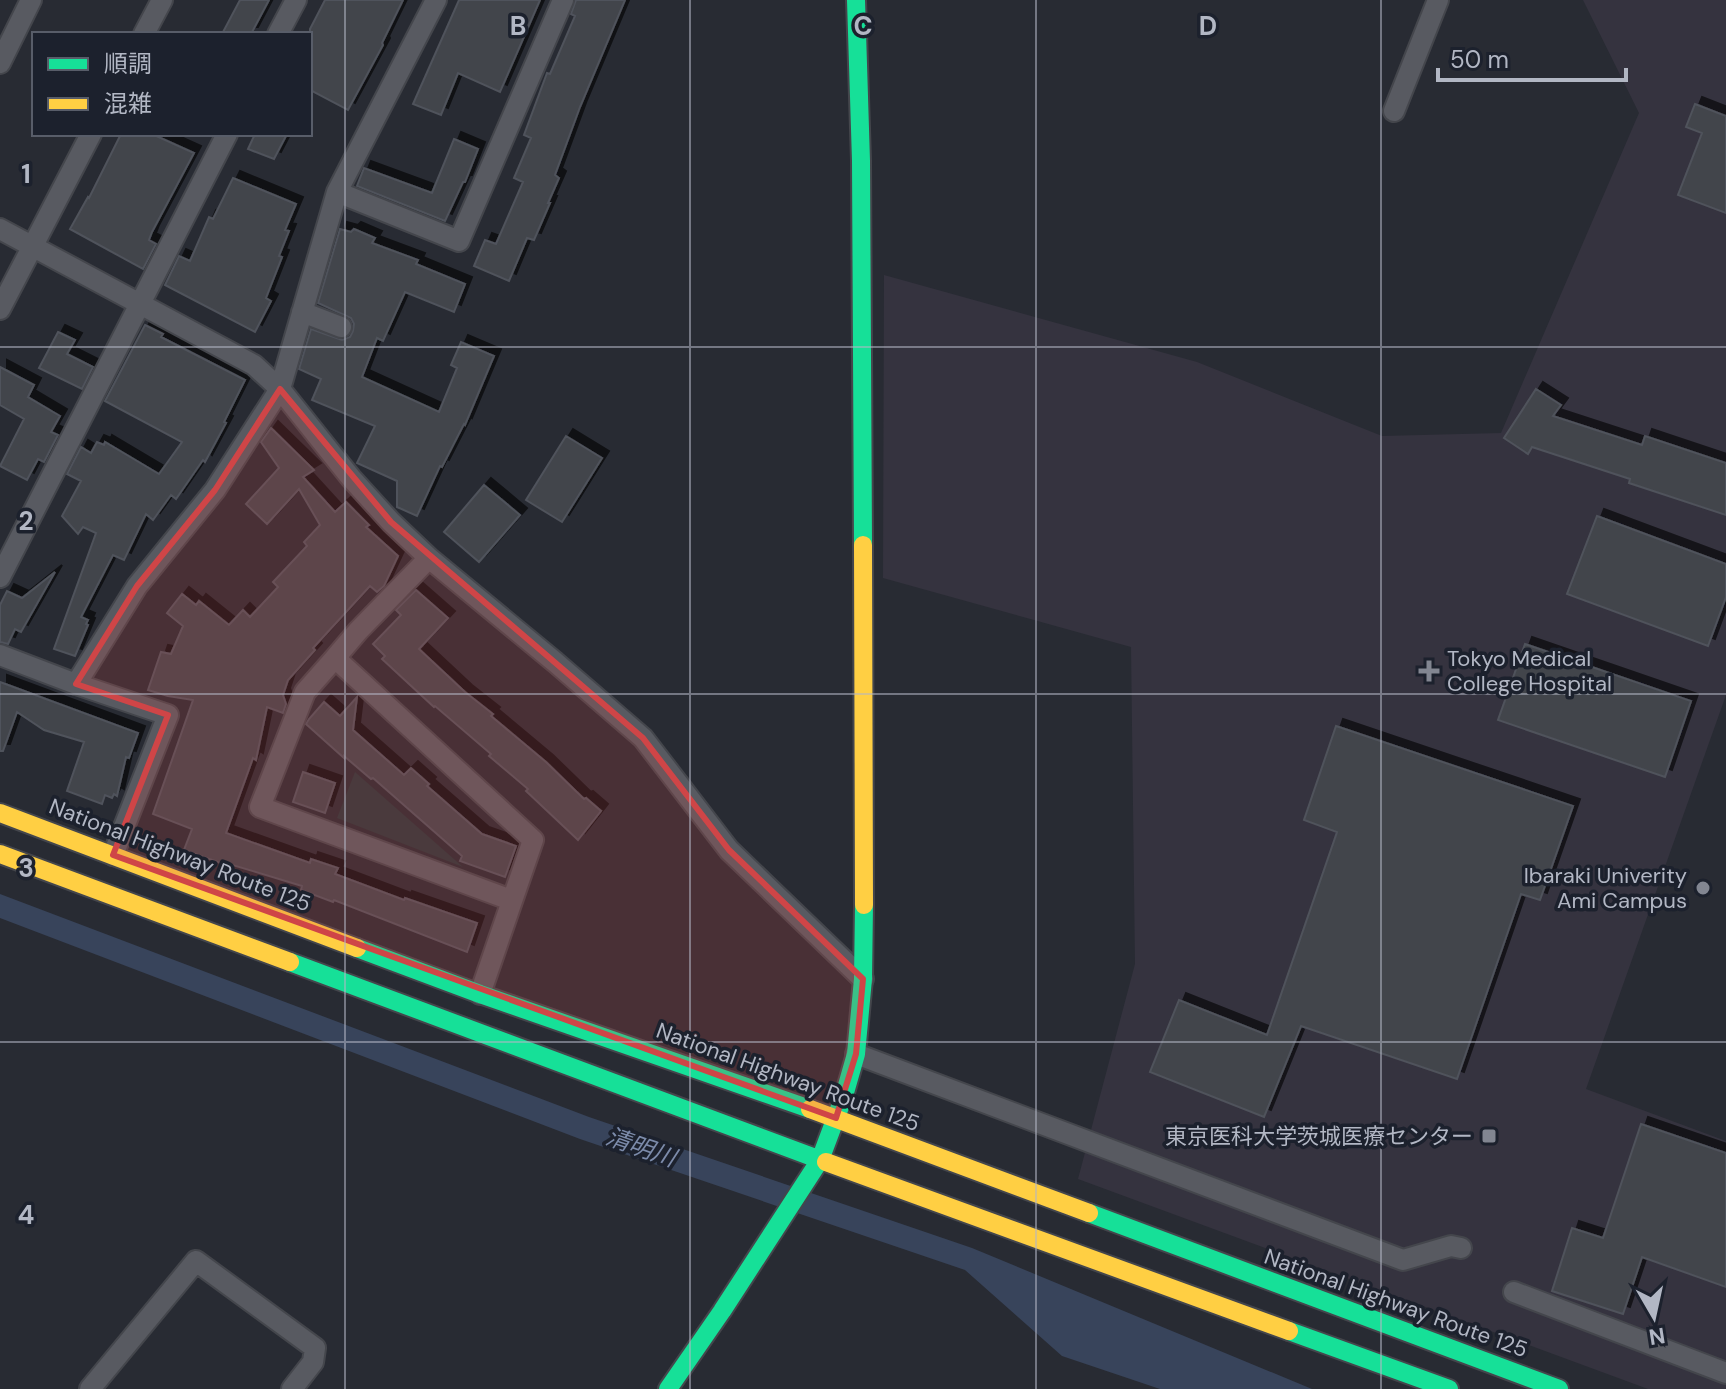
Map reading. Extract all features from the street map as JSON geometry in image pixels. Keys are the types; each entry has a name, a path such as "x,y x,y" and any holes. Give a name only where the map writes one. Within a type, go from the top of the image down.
{"main road":[{"path":"668,1389 820,1160 856,1054 863,979 864,803 861,161 856,0"},
{"name":"National Highway Route 125","path":"0,813 480,994 836,1118 1559,1389"},
{"path":"0,854 1090,1260 1449,1389"}],"street":[{"path":"0,63 31,0"},
{"path":"145,32 162,0"},
{"path":"279,32 296,0"},
{"path":"76,684 137,586 215,490 280,389 337,192 436,0"},
{"path":"337,192 459,241 563,0"},
{"path":"1394,111 1438,0"},
{"path":"0,309 90,136"},
{"path":"0,577 226,136"},
{"path":"0,229 254,365 280,389 351,478 391,522 429,558 643,738 729,850 863,979"},
{"path":"302,312 341,327"},
{"path":"429,558 358,631 305,692 260,807 511,900"},
{"path":"0,655 168,715 113,855"},
{"path":"335,658 533,840 480,994"},
{"path":"856,1054 1403,1260 1451,1246 1461,1248"},
{"path":"90,1389 196,1261 315,1348 313,1362 292,1389"},
{"path":"1514,1292 1726,1373"}],"highlighted area":[{"path":"280,389 391,522 643,738 729,850 863,979 856,1054 836,1118 113,855 168,715 76,684 137,586 215,490"}],"shaded area":[{"name":"Tokyo Medical College Hospital","path":"1583,0 1726,0 1726,695 1586,1089 1726,1141 1726,1389 1648,1389 1078,1179 1135,964 1131,647 883,578 884,275 1197,362 1382,436 1501,433 1639,113"},
{"path":"355,772 463,867 337,818"}],"water":[{"name":"清明川","path":"0,894 589,1117 972,1248 1312,1389 1160,1389 1062,1356 965,1270 580,1139 0,918"}],"building":[{"path":"240,0 269,0 252,32 223,32"},
{"path":"325,0 403,0 348,110 312,91 310,29"},
{"path":"459,0 540,0 500,92 458,73 441,115 413,104"},
{"path":"576,0 625,0 580,107 555,175 559,178 550,203 534,240 527,238 509,281 474,266 485,240 496,244 523,182 514,178 531,138 524,135 547,73 550,74 575,16 571,14"},
{"path":"1695,104 1726,116 1726,213 1678,195 1702,133 1686,127"},
{"path":"120,136 156,136 194,153 152,232 149,240 156,244 143,269 70,229"},
{"path":"254,136 286,136 274,159 248,149"},
{"path":"454,139 478,149 445,221 357,186 364,168 432,193"},
{"path":"233,178 296,204 285,230 289,231 279,256 282,257 266,298 271,301 255,332 165,285 179,256 190,261 209,217 213,219"},
{"path":"340,229 351,232 354,229 375,238 372,243 418,260 416,264 465,284 454,312 405,292 383,341 377,338 362,377 439,412 457,368 451,365 461,342 494,356 465,425 440,466 417,516 397,507 397,481 357,463 375,426 312,400 321,379 299,369 311,329 342,340 350,337 353,331 351,318 318,303"},
{"path":"145,325 163,334 161,337 245,380 205,462 203,460 176,499 171,495 153,520 146,514 124,560 113,555 81,617 88,620 88,625 75,656 54,649 96,533 83,527 78,534 62,516 81,481 67,474 81,447 91,453 97,442 104,445 105,442 159,474 182,442 105,401"},
{"path":"58,332 75,340 67,354 93,367 82,389 39,368"},
{"path":"0,367 34,385 28,397 60,416 51,432 58,435 44,462 38,459 27,480 0,466 24,419 0,405"},
{"path":"1536,389 1561,405 1553,416 1642,445 1645,436 1726,463 1726,515 1532,447 1528,454 1504,438"},
{"path":"271,428 314,470 303,477 335,512 346,502 369,525 366,527 398,556 384,586 377,592 370,586 288,680 283,695 286,704 283,713 267,707 256,760 253,758 226,833 310,863 311,859 338,868 335,874 477,923 467,952 301,890 302,886 184,850 192,829 153,814 193,700 148,690 161,652 171,654 183,626 167,613 182,594 196,605 199,601 229,625 243,610 250,617 278,587 273,582 307,546 304,542 320,525 299,489 267,524 246,504 279,468 261,442"},
{"path":"566,436 602,458 562,522 526,500"},
{"path":"484,485 520,515 479,562 444,532"},
{"path":"1597,516 1726,564 1726,597 1708,646 1567,594"},
{"path":"55,572 21,632 15,629 8,644 0,642 0,605 7,591 22,598"},
{"path":"416,590 448,618 419,649 601,811 578,840 526,791 528,789 489,756 491,754 382,659 385,656 373,644 401,615 396,610"},
{"path":"1525,644 1691,701 1665,777 1498,720"},
{"path":"0,682 138,733 129,758 126,757 117,796 114,794 112,798 105,795 102,804 67,791 84,742 44,730 17,712 3,751 0,751"},
{"path":"357,697 353,730 404,775 411,768 482,834 516,846 505,877 460,861 462,856 306,724 324,702 340,716"},
{"path":"1336,726 1573,806 1540,900 1521,894 1457,1079 1301,1026 1264,1117 1150,1072 1179,1000 1267,1035 1337,832 1304,820"},
{"path":"303,772 335,783 325,813 293,802"},
{"path":"1641,1124 1726,1153 1726,1287 1642,1257 1623,1314 1552,1291 1572,1228 1603,1238"}],"traffic: fast":[{"path":"856,0 861,161 863,545"},
{"path":"668,1389 820,1160 856,1054 863,979 864,905"},
{"path":"357,948 810,1109"},
{"path":"290,962 826,1162"},
{"path":"1089,1213 1559,1389"},
{"path":"1289,1331 1449,1389"}],"traffic: slow":[{"path":"863,545 864,905"},
{"path":"0,813 357,948"},
{"path":"0,854 290,962"},
{"path":"810,1109 1089,1213"},
{"path":"826,1162 1289,1331"}],"place":[{"name":"Tokyo Medical College Hospital","path":"1429,671"},
{"name":"Ibaraki Univerity Ami Campus","path":"1703,888"},
{"name":"東京医科大学茨城医療センター","path":"1489,1136"}]}
